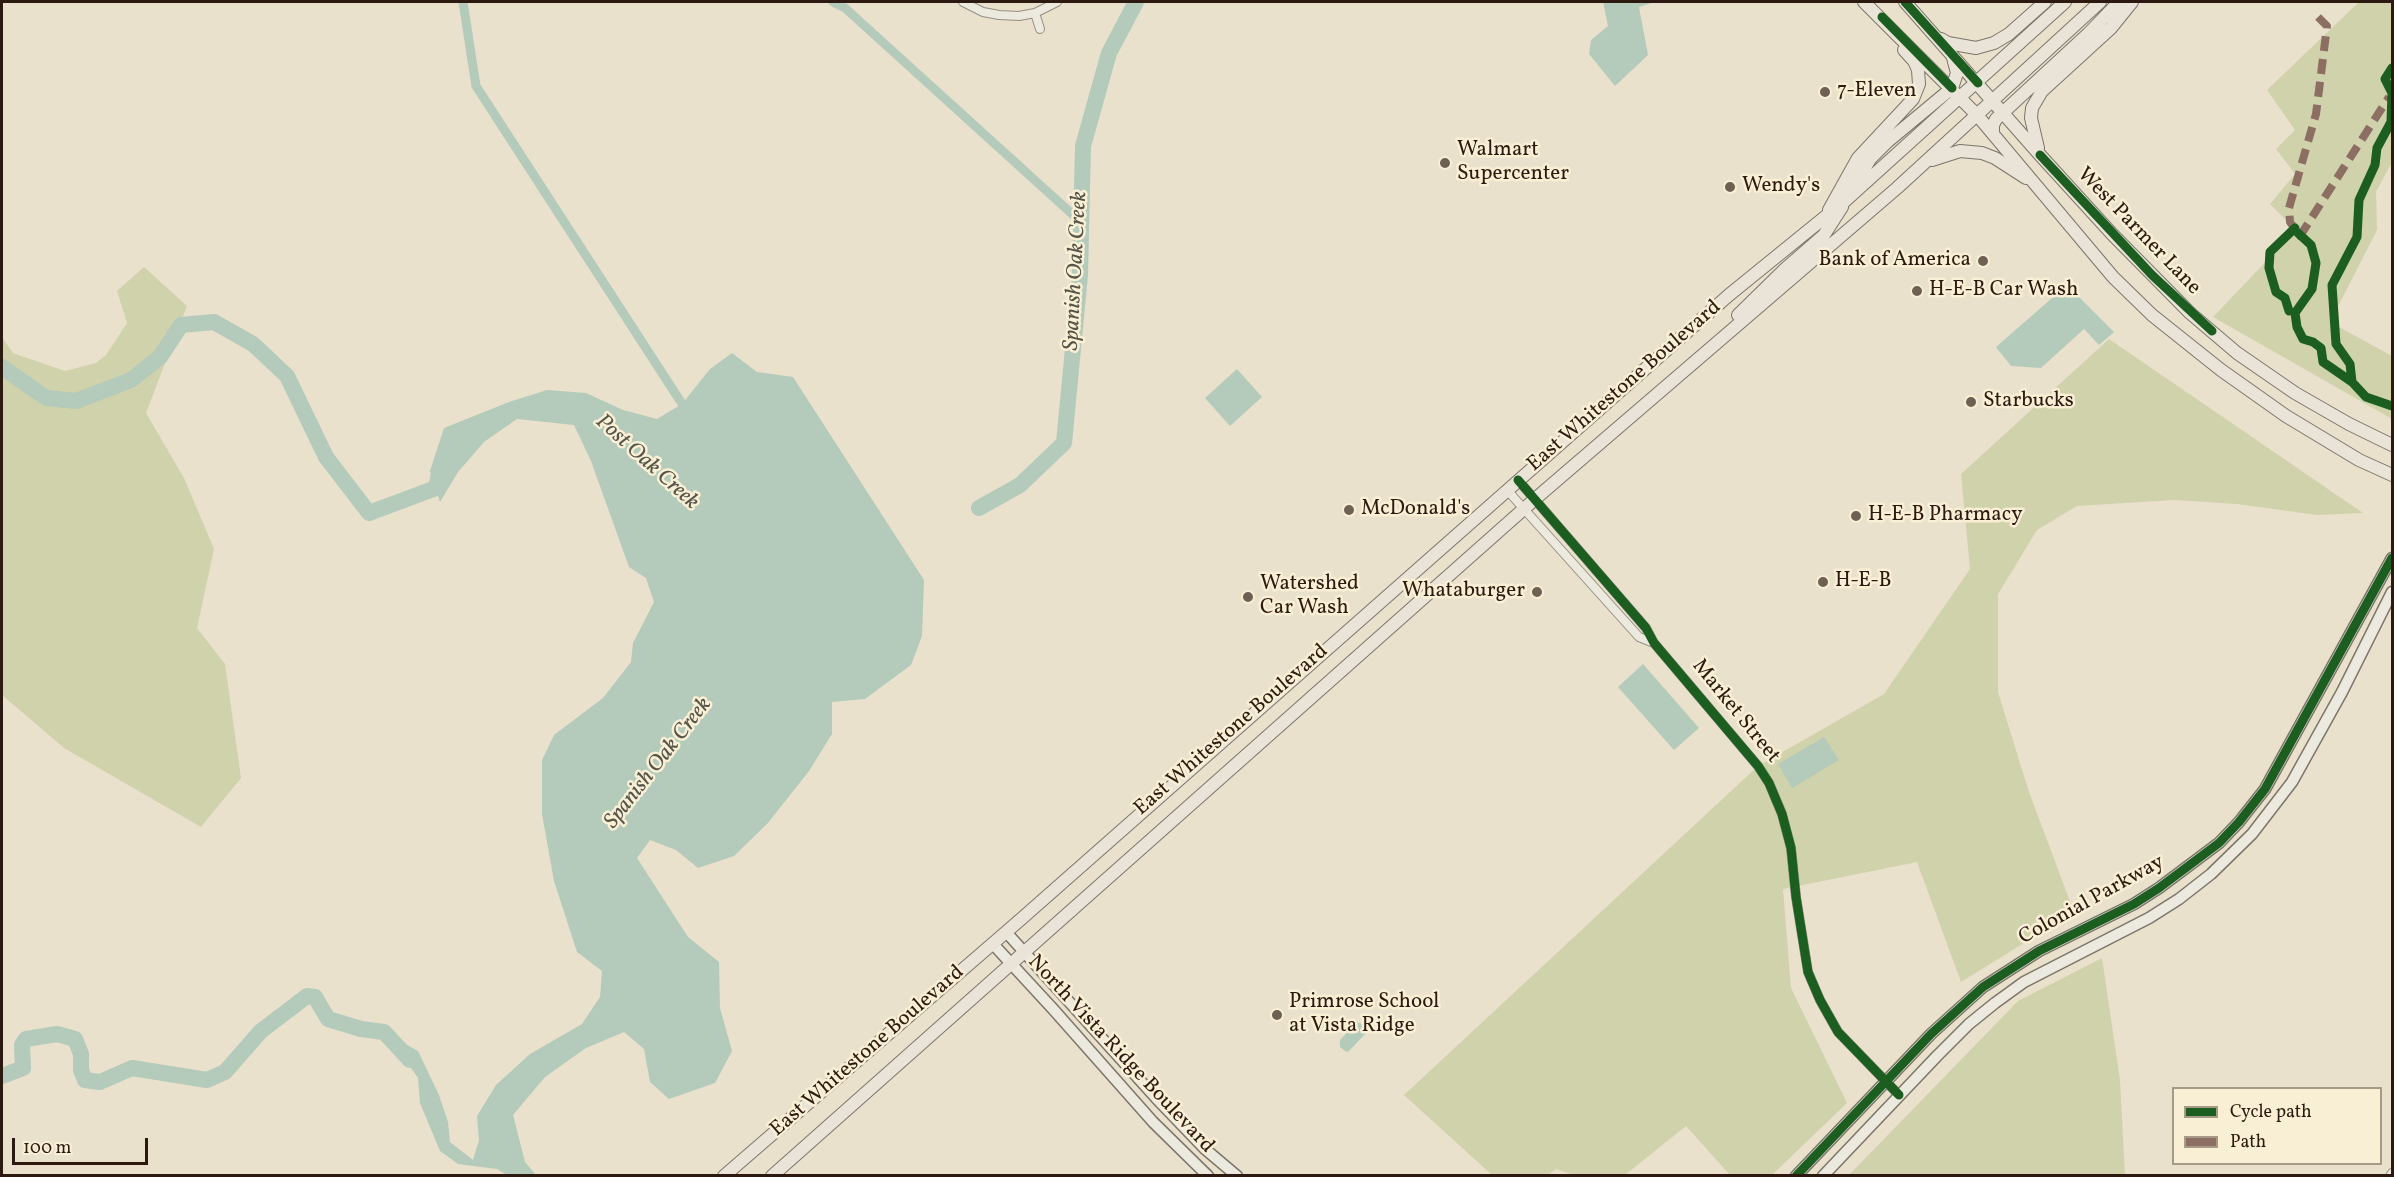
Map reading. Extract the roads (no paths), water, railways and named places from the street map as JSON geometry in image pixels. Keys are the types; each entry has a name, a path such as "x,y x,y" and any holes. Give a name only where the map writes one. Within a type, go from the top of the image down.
{"main road":[{"name":"West Parmer Lane","path":"1864,2 1882,17 1977,115 2113,277 2152,315 2221,370 2301,426 2359,460 2392,475"},
{"name":"West Parmer Lane","path":"1905,2 2040,155 2152,275 2190,312 2238,353 2295,393 2392,445"},
{"path":"1938,37 1948,43 1976,48 1994,43 2009,34 2045,2"},
{"path":"1661,390 1671,372 1741,312 1824,235 1870,159 1887,142 1956,93 1978,83 2065,2"},
{"name":"East Whitestone Boulevard","path":"772,1176 1535,499 1925,163 2100,2"},
{"path":"1993,133 1993,125 2003,112 2088,34 2119,2"},
{"path":"2040,155 2031,118 2032,108 2042,91 2111,28 2132,2"},
{"path":"1826,216 1858,158 1914,99 1919,84 1918,70 1914,61 1890,36 1882,17"},
{"path":"1951,52 1957,73 1956,93"},
{"path":"1925,163 1960,151 1982,153 1995,158 2037,185"},
{"name":"East Whitestone Boulevard","path":"724,1176 993,944 1729,295 1846,200"}],"street":[{"path":"963,2 983,12 1020,16 1035,13 1057,2"},
{"path":"1035,13 1040,29"},
{"name":"Market Street","path":"1518,480 1646,628 1654,643 1758,766 1769,783 1782,814 1791,848 1808,972 1838,1032 1899,1095"},
{"name":"Market Street","path":"1507,490 1639,637 1654,643"},
{"name":"Colonial Parkway","path":"1796,1176 1957,1008 1983,987 2039,951 2134,904 2219,843 2265,789 2392,558"},
{"name":"Colonial Parkway","path":"1823,1176 1969,1024 1995,1003 2049,968 2149,918 2179,899 2232,855 2253,834 2292,782 2342,692 2392,592"},
{"path":"2219,843 2232,855"},
{"name":"North Vista Ridge Boulevard","path":"1006,932 1156,1098 1205,1149 1237,1176"},
{"name":"North Vista Ridge Boulevard","path":"993,944 1154,1122 1208,1176"}],"water":[{"path":"1603,2 1655,2 1639,7 1648,55 1615,86 1589,54 1591,40 1608,26"},
{"path":"2067,285 2114,332 2099,345 2084,329 2041,368 2011,366 1996,347"},
{"path":"732,353 757,372 793,377 924,580 922,636 911,665 865,699 832,702 832,734 809,771 768,823 734,856 698,868 676,850 650,840 637,858 688,937 719,962 720,1008 732,1051 715,1083 669,1099 650,1082 644,1049 624,1032 586,1048 545,1077 513,1115 525,1162 536,1175 507,1175 497,1169 458,1164 440,1151 420,1103 418,1078 384,1032 418,1051 439,1095 448,1122 450,1142 473,1160 479,1140 477,1116 496,1085 530,1054 582,1024 600,997 602,971 577,952 554,881 542,814 542,760 554,735 603,698 631,662 633,643 654,602 646,578 629,567 591,461 574,425 517,419 484,442 458,472 440,502 430,471 444,428 509,402 547,390 586,393 623,410 657,419 682,404 710,369"},
{"path":"1237,369 1262,397 1230,426 1205,398"},
{"path":"1643,664 1699,728 1674,750 1618,687"},
{"path":"1824,737 1839,760 1792,788 1778,764"},
{"path":"1357,1022 1368,1027 1368,1031 1348,1052 1345,1051 1340,1047 1340,1040"}],"waterway":[{"path":"463,2 476,86 688,413"},
{"path":"833,2 845,8 1082,223"},
{"name":"Spanish Oak Creek","path":"979,508 1020,485 1064,443 1080,275 1083,146 1109,53 1136,2"},
{"name":"Post Oak Creek","path":"2,367 46,398 76,401 131,380 160,357 181,325 214,322 253,344 287,376 326,457 369,513 436,488 440,468"},
{"path":"2,1076 23,1068 22,1045 26,1039 57,1034 75,1039 81,1054 81,1070 85,1080 100,1082 132,1068 207,1080 225,1072 261,1031 307,996 315,997 328,1019 361,1029 384,1032 410,1060"}],"place":[{"name":"7-Eleven","path":"1825,92"},
{"name":"Walmart Supercenter","path":"1445,163"},
{"name":"Wendy's","path":"1730,187"},
{"name":"Bank of America","path":"1983,261"},
{"name":"H-E-B Car Wash","path":"1917,291"},
{"name":"Starbucks","path":"1971,402"},
{"name":"McDonald's","path":"1349,510"},
{"name":"H-E-B Pharmacy","path":"1856,516"},
{"name":"H-E-B","path":"1823,582"},
{"name":"Whataburger","path":"1537,592"},
{"name":"Watershed Car Wash","path":"1248,597"},
{"name":"Primrose School at Vista Ridge","path":"1277,1015"}]}
